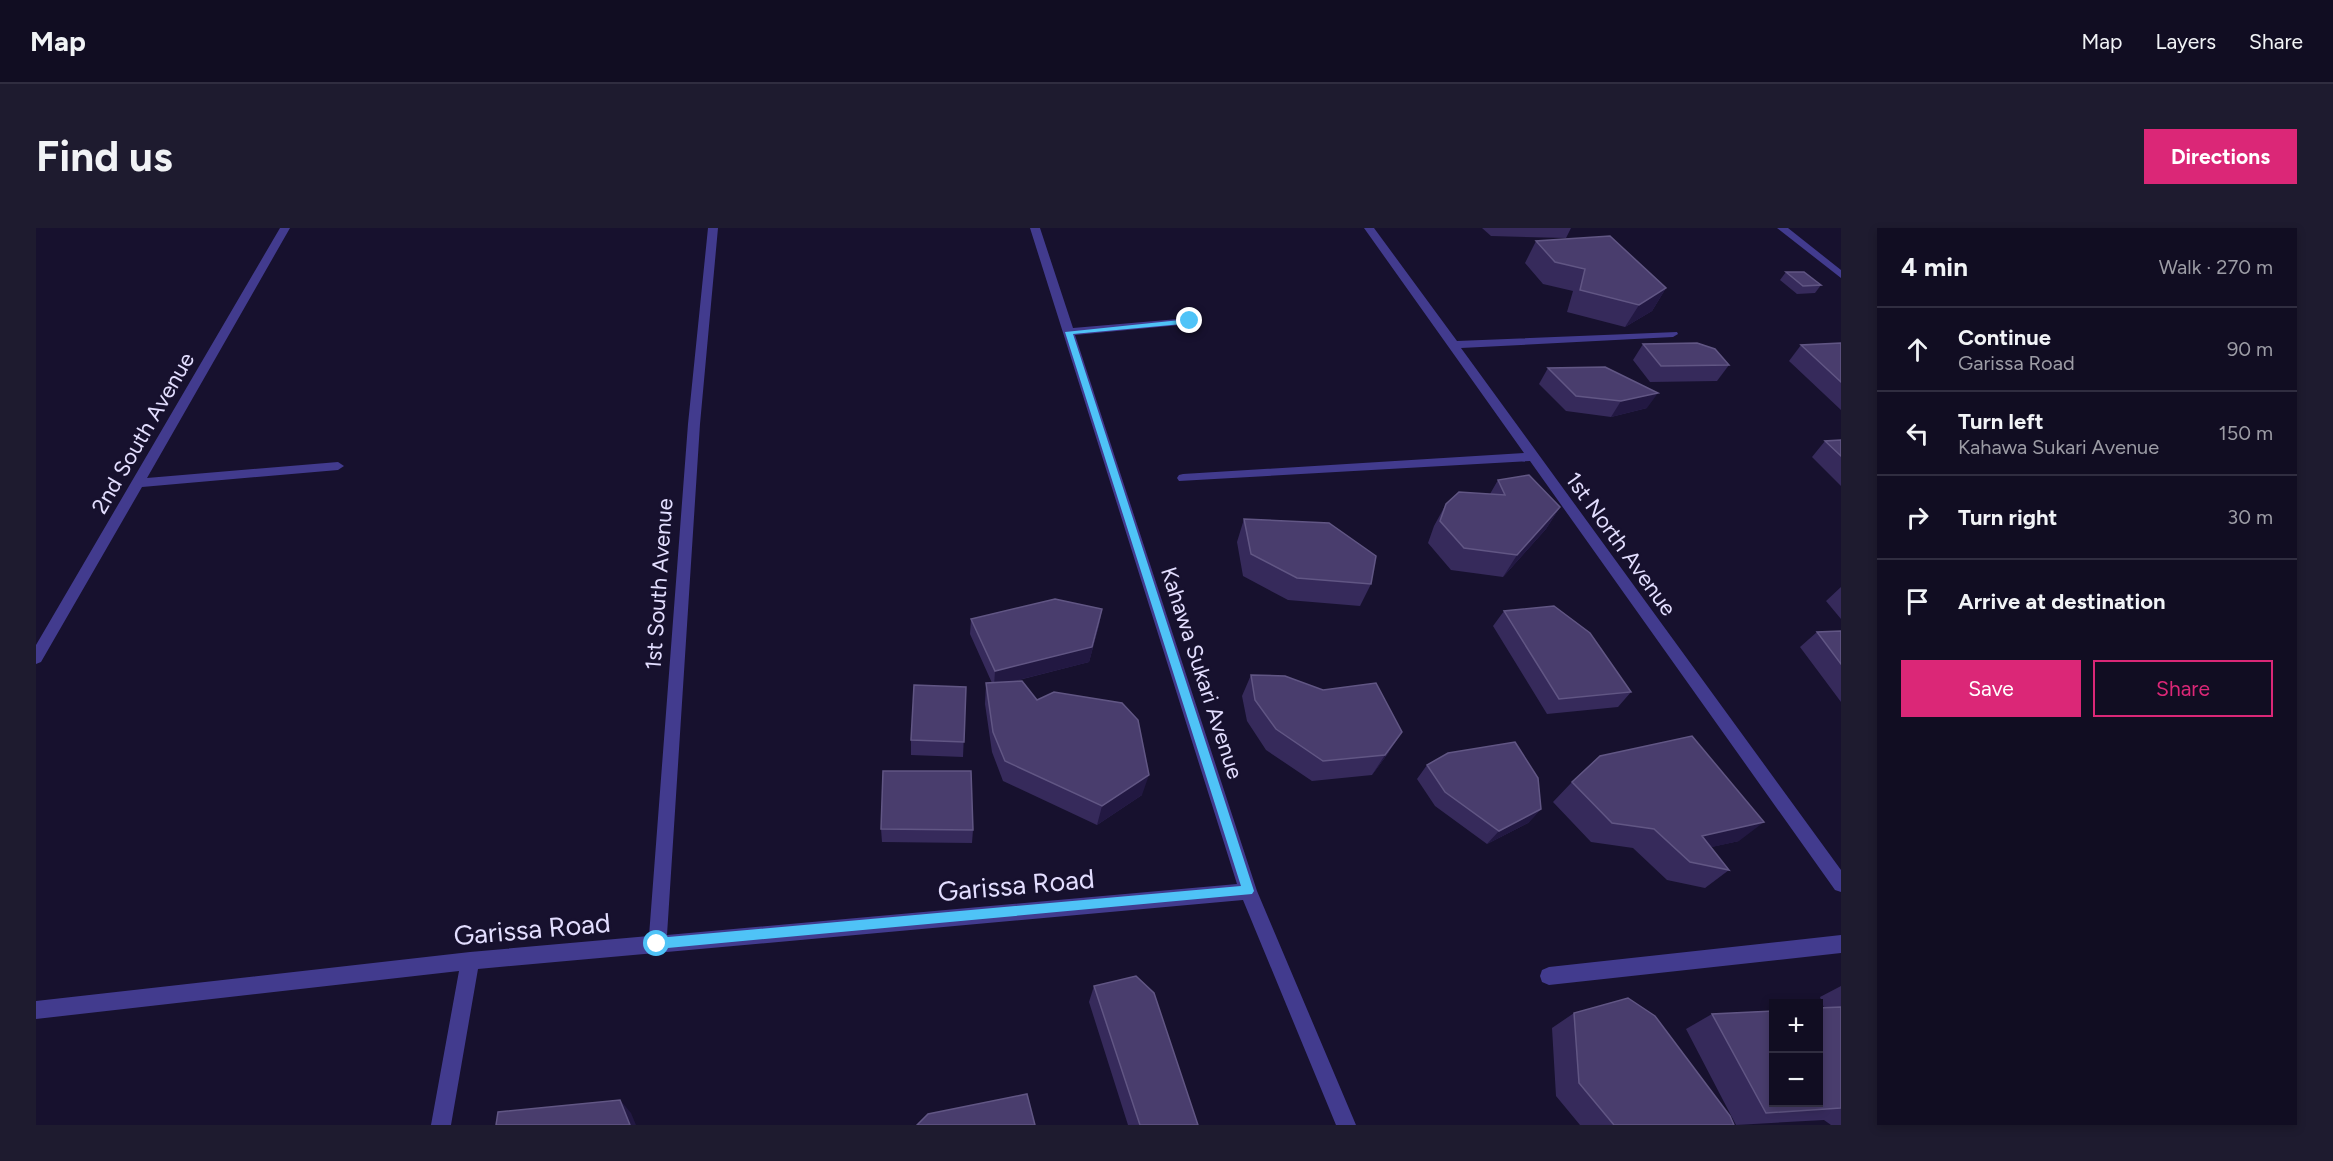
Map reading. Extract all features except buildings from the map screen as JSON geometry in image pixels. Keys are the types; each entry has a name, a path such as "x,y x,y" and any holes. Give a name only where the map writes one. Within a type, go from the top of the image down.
{"street":[{"name":"2nd South Avenue","path":"36,658 285,228"},
{"name":"1st South Avenue","path":"657,944 694,424 713,228"},
{"name":"Kahawa Sukari Avenue","path":"1035,228 1248,891 1346,1125"},
{"name":"1st North Avenue","path":"1369,228 1841,884"},
{"path":"1782,228 1841,275"},
{"path":"1069,332 1190,321"},
{"path":"1453,345 1673,334"},
{"path":"1183,478 1532,457"},
{"path":"138,483 338,466"},
{"name":"Garissa Road","path":"36,1010 470,961 1248,891"},
{"path":"1549,976 1841,944"},
{"path":"441,1125 470,961"}],"route":[{"path":"657,944 1248,891 1069,332 1190,321"}]}
